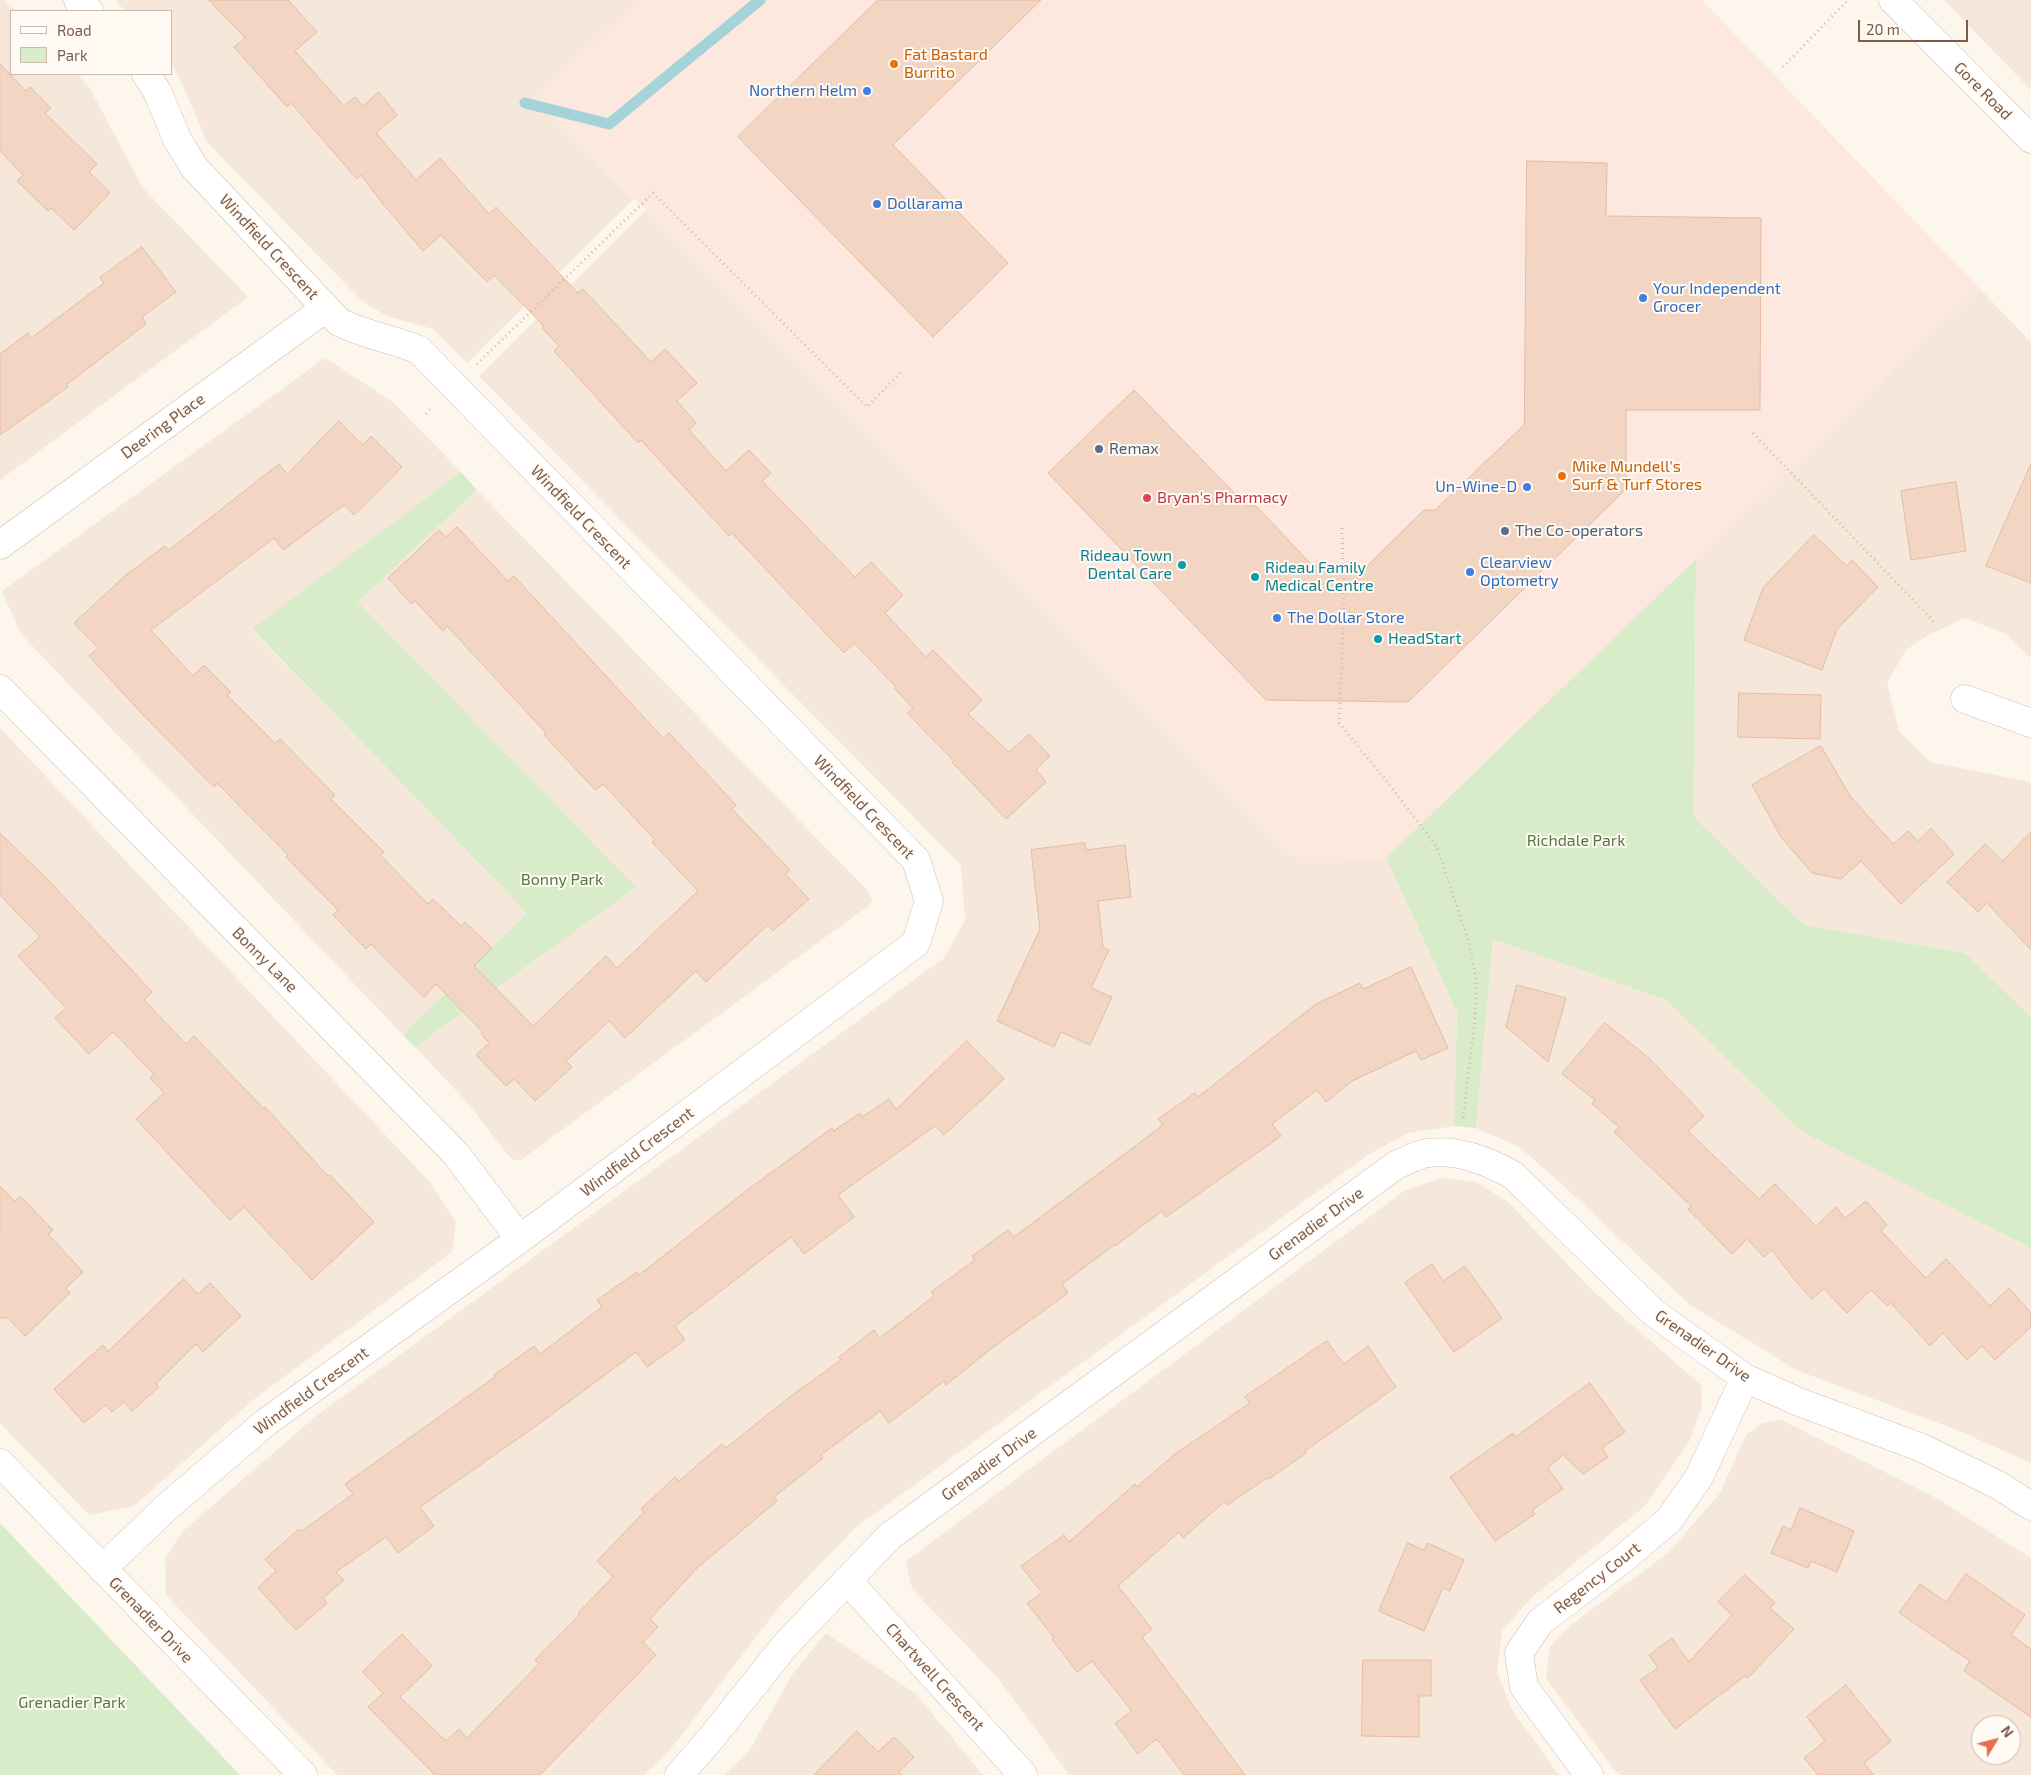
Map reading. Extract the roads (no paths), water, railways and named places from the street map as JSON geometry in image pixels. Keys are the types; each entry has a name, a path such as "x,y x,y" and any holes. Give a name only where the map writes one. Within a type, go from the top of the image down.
{"street":[{"path":"78,0 88,10"},
{"name":"Gore Road","path":"1893,0 2031,139"},
{"name":"Windfield Crescent","path":"102,1569 168,1506 265,1424 520,1239 916,943 929,901 916,860 419,350 401,342 357,331 339,322 194,167 178,142 157,91 147,75"},
{"name":"Deering Place","path":"0,545 326,308"},
{"name":"Bonny Lane","path":"0,689 456,1154 520,1239"},
{"path":"1965,699 2031,722"},
{"name":"Grenadier Drive","path":"679,1775 708,1742 787,1643 890,1536 1396,1166 1427,1153 1459,1153 1489,1162 1513,1175 1654,1313 1745,1378 1799,1402 1922,1448 1998,1485 2031,1506"},
{"name":"Regency Court","path":"1589,1775 1524,1688 1519,1653 1540,1622 1624,1558 1669,1520 1699,1477 1745,1378"},
{"name":"Grenadier Drive","path":"0,1463 303,1775"},
{"name":"Chartwell Crescent","path":"847,1580 1023,1775"}],"waterway":[{"path":"525,103 609,124 760,0"}],"place":[{"name":"Fat Bastard Burrito","path":"894,64"},
{"name":"Northern Helm","path":"867,91"},
{"name":"Dollarama","path":"877,204"},
{"name":"Your Independent Grocer","path":"1643,298"},
{"name":"Remax","path":"1099,449"},
{"name":"Mike Mundell's Surf & Turf Stores","path":"1562,476"},
{"name":"Un-Wine-D","path":"1527,487"},
{"name":"Bryan's Pharmacy","path":"1147,498"},
{"name":"The Co-operators","path":"1505,531"},
{"name":"Rideau Town Dental Care","path":"1182,565"},
{"name":"Clearview Optometry","path":"1470,572"},
{"name":"Rideau Family Medical Centre","path":"1255,577"},
{"name":"The Dollar Store","path":"1277,618"},
{"name":"HeadStart","path":"1378,639"}],"park label":[{"name":"Richdale Park","path":"1576,841"},
{"name":"Bonny Park","path":"562,880"},
{"name":"Grenadier Park","path":"72,1703"}]}
